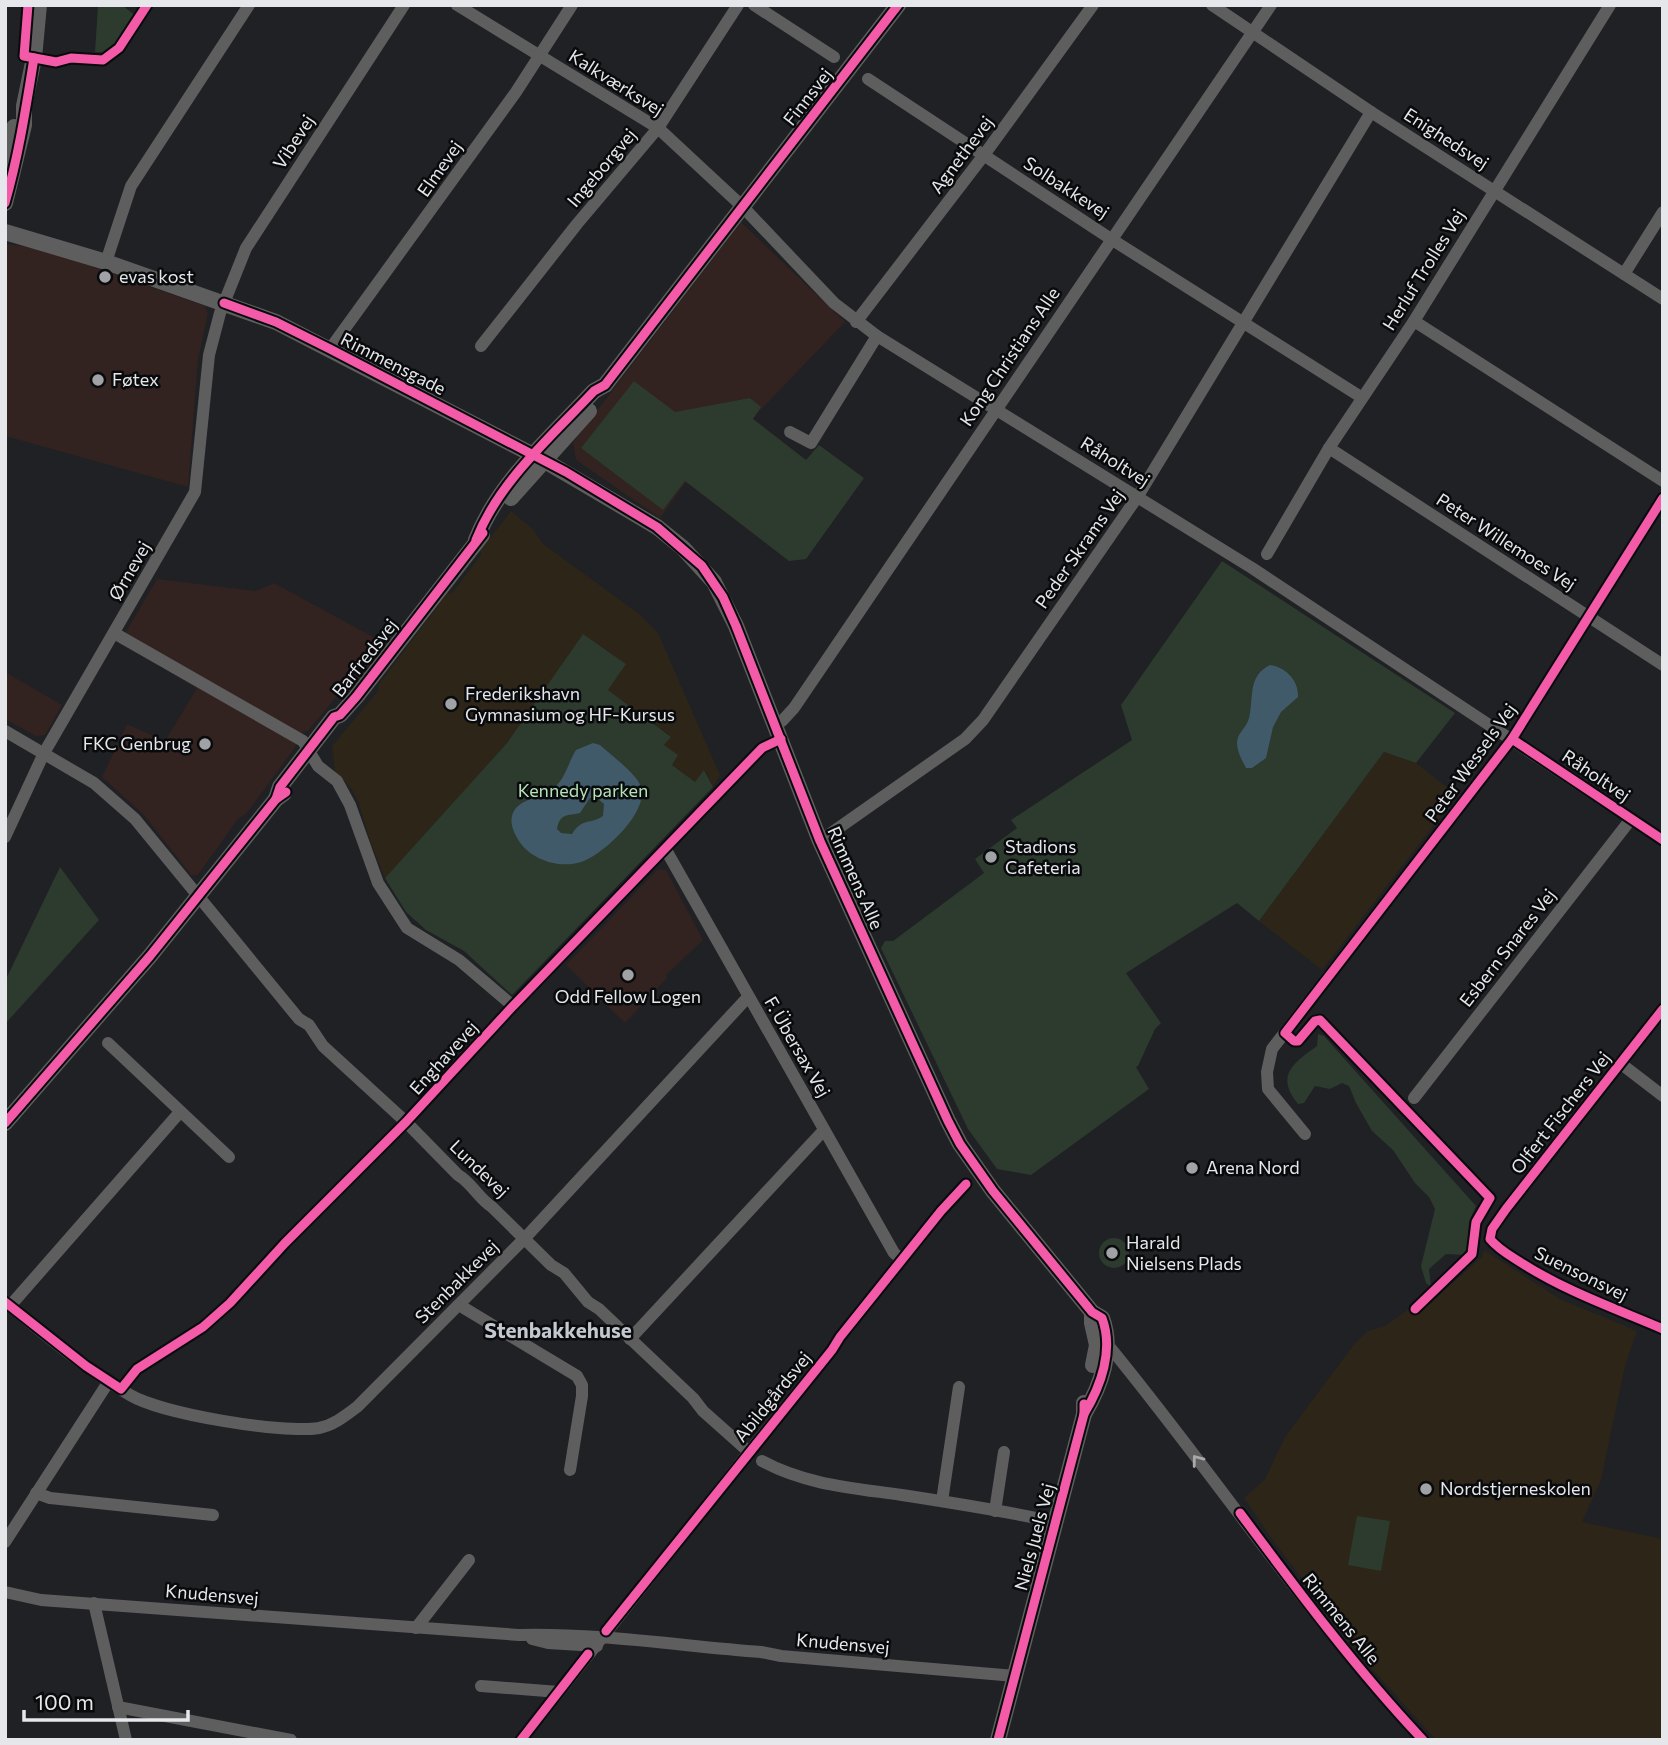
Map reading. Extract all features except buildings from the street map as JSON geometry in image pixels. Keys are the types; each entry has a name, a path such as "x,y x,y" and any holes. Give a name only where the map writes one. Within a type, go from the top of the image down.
{"street":[{"path":"5,203 24,125 24,106 34,58 39,5"},
{"path":"106,262 131,186 248,5"},
{"name":"Vibevej","path":"224,303 246,248 404,5"},
{"name":"Kalkværksvej","path":"457,5 658,128 743,207"},
{"name":"Elmevej","path":"330,349 418,230 572,5"},
{"name":"Ingeborgvej","path":"481,346 577,224 658,128 738,5"},
{"path":"754,5 834,58"},
{"name":"Finnsvej","path":"743,207 898,5"},
{"name":"Agnethevej","path":"856,322 984,155 1093,5"},
{"name":"Enighedsvej","path":"1212,5 1371,112 1663,299"},
{"name":"Kong Christians Alle","path":"778,731 782,721 794,708 1271,5"},
{"name":"Herluf Trolles Vej","path":"1267,554 1329,448 1414,321 1610,5"},
{"name":"Solbakkevej","path":"868,79 1111,239 1361,397"},
{"path":"5,156 15,123 24,106"},
{"name":"Peder Skrams Vej","path":"820,841 965,739 983,720 1138,496 1371,112"},
{"name":"Råholtvej","path":"743,207 834,303 877,337 997,408 1252,568 1663,840"},
{"name":"Barfredsvej","path":"5,1123 199,898 276,799 280,787 311,753 334,716 340,715 476,540 480,528 518,471 539,458 594,391 605,385 743,207"},
{"path":"1624,274 1663,212"},
{"name":"Rimmensgade","path":"5,232 106,262 276,322 539,458"},
{"name":"Ørnevej","path":"5,836 44,753 195,492 209,355 224,303"},
{"path":"1414,321 1663,481"},
{"path":"790,432 811,443 877,337"},
{"name":"Peter Willemoes Vej","path":"1329,448 1663,665"},
{"name":"Rimmens Alle","path":"539,458 657,527 702,566 723,597 820,841 960,1144 1028,1236 1093,1312 1092,1323 1102,1345 1240,1513 1316,1615 1423,1740"},
{"name":"Peter Wessels Vej","path":"1305,1134 1268,1089 1269,1056 1512,739 1663,498"},
{"path":"114,633 303,741 318,766 337,781 350,805 377,883 407,928 459,960 513,1006"},
{"name":"Lundevej","path":"5,731 106,792 135,819 299,1019 309,1025 323,1046 406,1122 458,1175 468,1181 483,1201 551,1265 564,1273 588,1302 598,1308 748,1452"},
{"name":"Enghavevej","path":"121,1389 137,1369 203,1327 230,1303 778,731"},
{"name":"Esbern Snares Vej","path":"1414,1098 1631,819"},
{"name":"F. Übersax Vej","path":"666,850 894,1253 901,1259"},
{"name":"Stenbakkevej","path":"7,1304 109,1381 145,1402 198,1416 286,1429 331,1425 356,1408 459,1306 748,997"},
{"name":"Olfert Fischers Vej","path":"1490,1239 1498,1220 1620,1063 1661,1015"},
{"path":"108,1043 229,1157"},
{"path":"1620,1063 1663,1096"},
{"path":"7,1304 180,1112"},
{"path":"630,1339 824,1130"},
{"name":"Abildgårdsvej","path":"520,1740 832,1350 901,1259 966,1184"},
{"name":"Suensonsvej","path":"1490,1239 1504,1252 1550,1280 1593,1301 1663,1329"},
{"path":"459,1306 577,1376 582,1385 582,1396 570,1471"},
{"name":"Niels Juels Vej","path":"998,1740 1084,1414 1084,1399 1102,1345"},
{"path":"5,1542 109,1381"},
{"path":"942,1501 959,1387"},
{"path":"995,1511 1004,1452"},
{"path":"762,1461 782,1471 819,1483 942,1501 1056,1522"},
{"path":"36,1493 50,1498 213,1515"},
{"path":"416,1628 469,1559"},
{"name":"Knudensvej","path":"5,1591 41,1600 519,1635 548,1643 597,1642 638,1648 667,1645 1015,1676"},
{"path":"93,1603 126,1740"},
{"path":"481,1686 559,1692"},
{"path":"118,1707 291,1740"}],"shaded area":[{"path":"741,222 845,322 753,418 806,460 819,445 864,478 806,559 789,561 686,482 660,518 576,460 573,442"},
{"path":"5,244 39,248 205,306 208,313 198,360 188,487 5,436"},
{"name":"Frederikshavn Gymnasium og HF-Kursus","path":"511,511 534,530 542,543 639,614 658,633 720,775 713,787 705,770 695,783 672,765 664,745 670,736 608,690 615,656 583,634 507,743 385,878 359,803 351,788 335,772 332,746 379,690 379,684 447,594 452,593 481,555 481,550"},
{"path":"157,579 256,591 274,583 379,640 328,707 308,731 303,732 294,749 246,814 238,819 198,875 191,875 144,815 102,777 127,724 165,741 197,688 120,642"},
{"path":"5,672 62,705 45,735 36,736 5,719"},
{"path":"1384,752 1416,763 1457,795 1322,970 1259,921"},
{"path":"658,869 666,870 703,940 666,975 667,978 625,1023 566,965"},
{"name":"Nordstjerneskolen","path":"1484,1250 1560,1299 1637,1331 1625,1366 1601,1480 1582,1522 1663,1539 1663,1740 1436,1740 1363,1659 1244,1498 1265,1479 1285,1437 1355,1343 1368,1331 1385,1326 1414,1305 1420,1312 1482,1257"}],"green space":[{"path":"98,5 122,5 137,17 112,53 95,52"},
{"path":"634,381 675,412 750,398 761,407 753,419 806,460 819,445 864,478 806,559 789,561 685,481 663,510 581,448"},
{"path":"1222,561 1455,713 1416,763 1384,752 1259,921 1237,903 1126,973 1161,1023 1155,1029 1136,1067 1149,1089 1031,1175 997,1169 968,1129 881,948 885,941 893,941 984,873 975,859 1017,828 1011,820 1132,740 1121,705"},
{"name":"Kennedy parken","path":"583,634 626,664 608,690 671,737 664,745 678,755 672,765 695,782 704,770 713,787 512,995 464,951 426,930 406,912 385,878 507,743"},
{"path":"60,867 99,920 5,1024 5,981"},
{"path":"1318,1034 1324,1036 1476,1206 1469,1222 1467,1249 1463,1255 1446,1254 1429,1269 1431,1287 1426,1283 1421,1266 1435,1209 1393,1150 1372,1131 1349,1086 1342,1083 1330,1089 1315,1086 1304,1103 1298,1104 1291,1094 1288,1086 1290,1071 1294,1064 1317,1046"},
{"path":"1114,1238 1125,1242 1129,1253 1125,1264 1114,1268 1103,1264 1099,1253 1103,1242"},
{"path":"1357,1516 1390,1521 1381,1571 1348,1565"}],"water":[{"path":"1270,665 1281,669 1294,680 1298,697 1281,712 1273,727 1266,758 1252,768 1246,768 1237,742 1249,718 1253,688 1258,675"},
{"path":"593,743 600,745 639,782 642,797 631,820 601,851 581,862 555,863 538,858 524,848 514,832 512,816 519,805 550,791 559,783 576,750","holes":["590,798 597,798 604,804 603,816 583,823 572,834 561,833 557,829 562,818 580,813"]}],"cycle path":[{"path":"28,5 24,56 56,62 71,58 103,60 119,48 147,5"},
{"path":"476,540 498,498 512,479 594,391 605,385 898,5"},
{"path":"5,203 18,149 34,58"},
{"path":"224,303 276,322 566,472 657,527 702,566 723,597 736,626 820,841 960,1144 993,1191 1092,1312 1102,1318 1107,1343 1104,1368 1096,1392 1084,1414"},
{"path":"1415,1309 1472,1254 1476,1222 1490,1198 1320,1020 1315,1021 1298,1041 1285,1033 1512,739 1663,498"},
{"path":"276,799 280,787 334,717 340,715 356,697 483,533"},
{"path":"5,1302 86,1366 121,1389 137,1369 203,1327 230,1303 762,748 781,739"},
{"path":"1512,739 1663,840"},
{"path":"5,1123 150,956 276,799 286,792"},
{"path":"1663,1009 1506,1209 1492,1229 1490,1239 1508,1254 1554,1282 1663,1329"},
{"path":"606,1631 941,1211 966,1184"},
{"path":"998,1740 1084,1414 1084,1404"},
{"path":"1240,1513 1351,1658 1423,1740"},
{"path":"521,1740 588,1654"}],"place":[{"name":"evas kost","path":"105,277"},
{"name":"Føtex","path":"98,380"},
{"name":"Frederikshavn Gymnasium og HF-Kursus","path":"451,704"},
{"name":"FKC Genbrug","path":"205,744"},
{"name":"Stadions Cafeteria","path":"991,857"},
{"name":"Odd Fellow Logen","path":"628,975"},
{"name":"Arena Nord","path":"1192,1168"},
{"name":"Harald Nielsens Plads","path":"1112,1253"},
{"name":"Nordstjerneskolen","path":"1426,1489"}],"district":[{"name":"Stenbakkehuse","path":"558,1331"}]}
